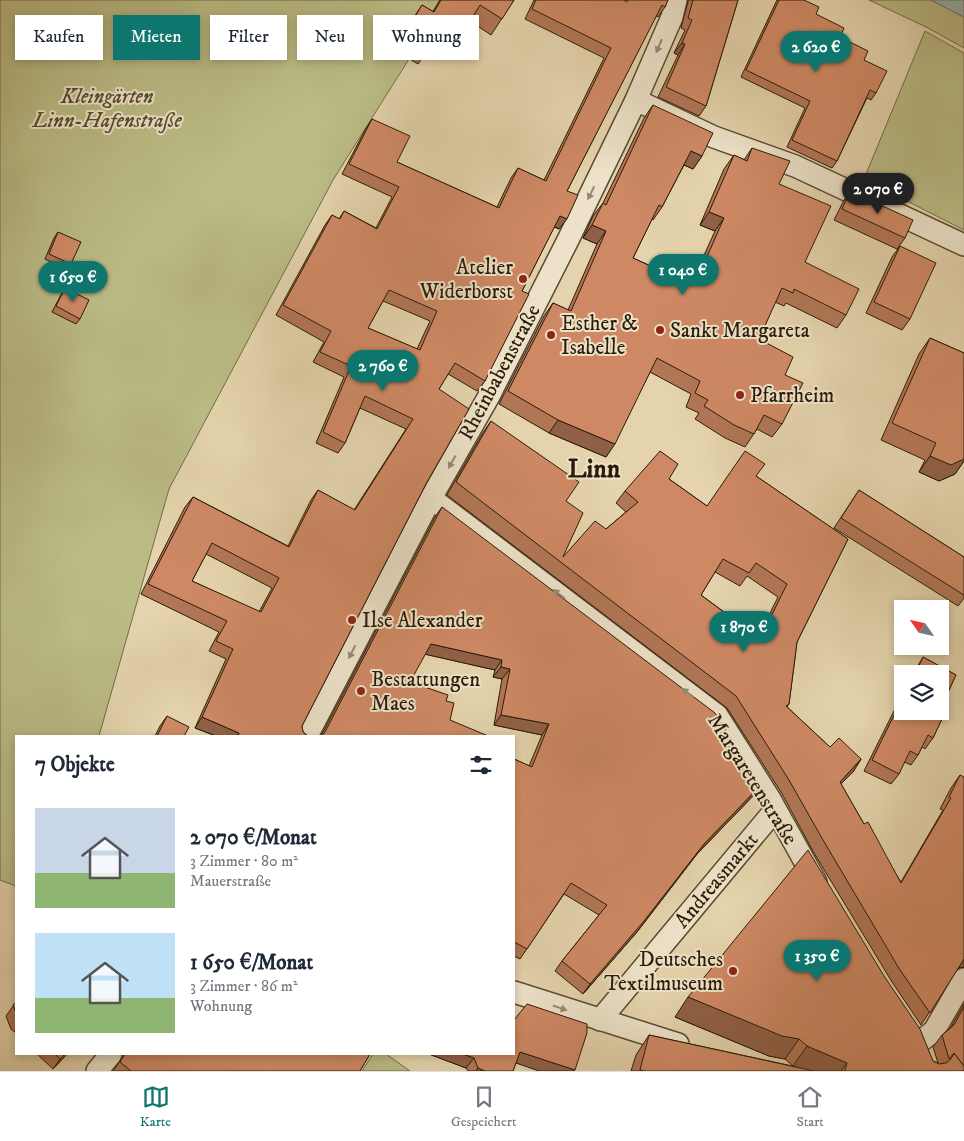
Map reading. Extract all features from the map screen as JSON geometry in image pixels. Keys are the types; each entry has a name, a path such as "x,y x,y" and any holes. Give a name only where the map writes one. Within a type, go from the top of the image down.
{"street":[{"name":"Rheinbabenstraße","path":"308,735 488,396 636,100 672,17 676,0"},
{"path":"636,100 714,136 818,176 964,246"},
{"name":"Margaretenstraße","path":"432,498 717,715 827,900"},
{"name":"Andreasmarkt","path":"600,1020 775,810"},
{"path":"926,1064 913,1035 934,1031 964,979"},
{"path":"515,992 693,1049"},
{"path":"97,1071 110,1055"}],"green space":[{"name":"Kleingärten Linn-Hafenstraße","path":"0,0 440,0 430,15 373,15 373,60 408,60 333,180 169,489 99,735 15,735 15,886 0,880"},
{"path":"869,0 931,0 964,17 964,48 926,27"},
{"path":"925,31 964,53 964,230 864,179"},
{"path":"372,1055 387,1055 410,1071 362,1071"}],"water":[{"path":"931,0 964,0 964,17"}],"building":[{"path":"441,0 514,0 502,19 480,5 474,15 416,15 422,5 434,12"},
{"path":"536,0 624,0 627,2 628,0 668,0 665,7 662,5 567,191 578,195 567,219 560,216 522,291 529,294 485,381 455,363 439,389 469,409 427,482 302,726 303,732 307,735 238,735 239,733 202,717 233,649 216,641 227,621 148,584 193,497 289,547 318,490 355,510 413,419 365,396 345,443 323,432 351,366 320,352 331,331 283,305 332,215 340,219 344,211 377,229 399,187 349,164 372,119 410,136 397,162 499,208 518,168 546,181 611,48 532,9","holes":["389,290 437,311 420,350 368,328","212,543 279,578 261,612 192,581"]},
{"path":"693,0 738,0 706,106 666,87 685,44 682,43 692,20 688,18"},
{"path":"779,0 804,0 819,7 816,14 844,28 840,37 868,51 864,60 887,71 876,93 870,90 837,161 792,140 810,101 746,70"},
{"path":"653,105 713,133 702,156 691,151 662,207 659,205 633,258 694,286 724,218 709,212 734,155 747,161 752,148 790,161 779,184 831,206 805,262 859,289 846,315 794,289 793,293 782,288 759,339 793,357 785,375 803,383 782,424 764,415 754,434 734,425 704,406 708,400 695,393 700,381 657,358 615,444 558,420 508,391 553,303 571,311 606,231 592,225 603,203 606,205"},
{"path":"850,191 913,220 905,238 842,209"},
{"path":"58,232 81,242 71,264 49,254"},
{"path":"900,246 936,263 910,319 874,302"},
{"path":"65,288 89,300 80,319 56,306"},
{"path":"930,338 964,353 964,459 951,465 930,456 936,443 892,423"},
{"path":"491,421 579,482 566,501 583,513 563,557 595,521 606,529 638,502 625,491 660,451 678,464 669,479 707,506 745,451 765,464 756,476 848,539 797,642 789,704 786,706 830,747 839,738 861,759 840,782 864,824 868,822 901,883 951,798 949,797 960,775 964,777 964,959 930,1013 900,970 789,780 736,696 456,482","holes":["723,559 749,573 756,563 787,584 760,639 701,595"]},
{"path":"859,490 964,557 964,595 841,518"},
{"path":"442,507 715,713 760,786 704,844 644,921 590,984 562,961 607,905 571,883 527,949 515,943 515,759 532,767 549,724 501,715 510,669 501,667 502,660 431,644 410,682 448,695 446,701 454,703 450,720 486,735 322,735"},
{"path":"923,657 938,665 919,665"},
{"path":"949,671 956,675 949,690"},
{"path":"894,715 894,720 941,720 933,738 928,735 918,755 910,751 899,774 872,760"},
{"path":"167,716 189,727 185,735 158,735"},
{"path":"808,850 884,976 920,1029 933,1061 939,1064 946,1063 954,1053 964,1066 964,1071 845,1071 847,1063 807,1046 799,1039 782,1036 688,997"},
{"path":"527,1004 587,1024 587,1033 575,1070 520,1052 513,1071 485,1071 478,1068 474,1058 466,1055 515,1055 515,1019"},
{"path":"964,1007 964,1066 954,1053 949,1059 942,1035 954,1025"},
{"path":"649,1035 814,1071 644,1071 640,1070"},
{"path":"56,1055 64,1055 60,1059"},
{"path":"124,1055 369,1055 360,1071 131,1071 120,1062"}],"place":[{"name":"Atelier Widerborst","path":"523,279"},
{"name":"Sankt Margareta","path":"660,330"},
{"name":"Esther & Isabelle","path":"551,335"},
{"name":"Pfarrheim","path":"740,395"},
{"name":"Ilse Alexander","path":"352,620"},
{"name":"Bestattungen Maes","path":"361,691"},
{"name":"Deutsches Textilmuseum","path":"733,971"}],"district":[{"name":"Linn","path":"594,468"}]}
